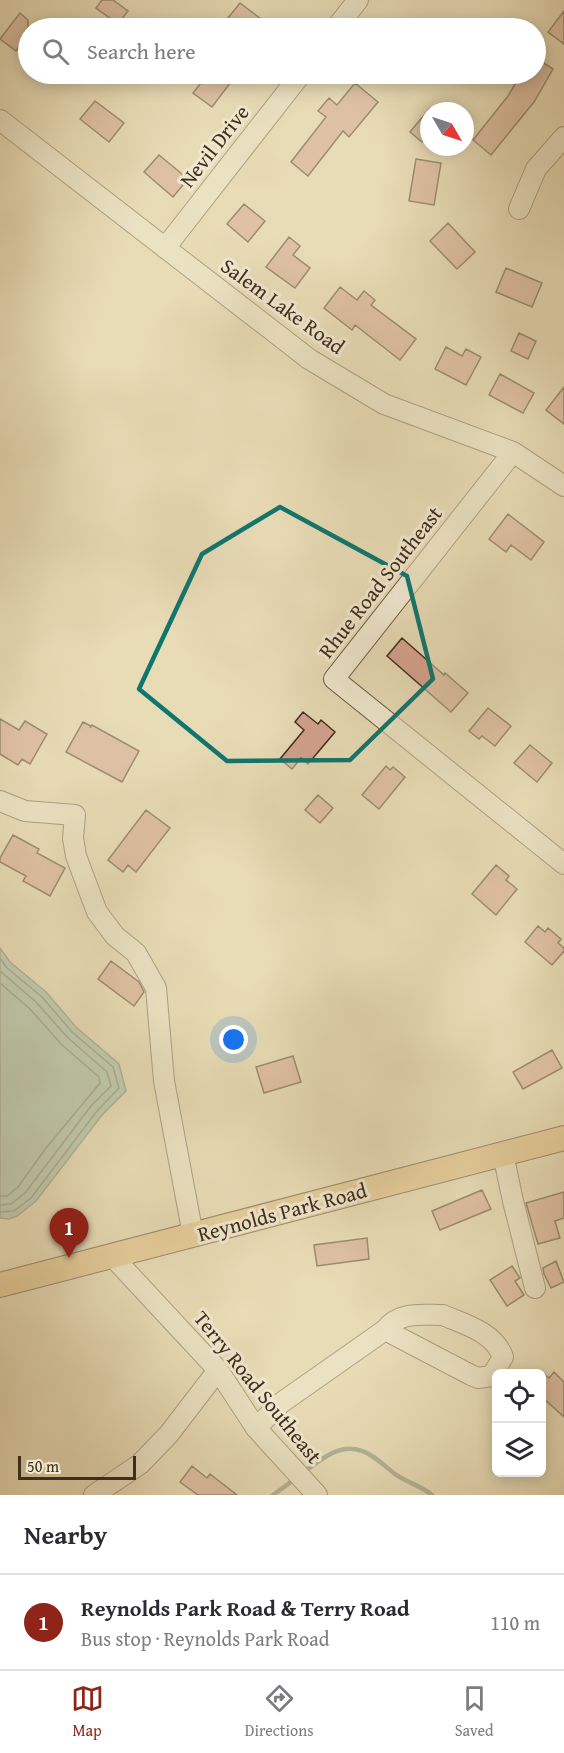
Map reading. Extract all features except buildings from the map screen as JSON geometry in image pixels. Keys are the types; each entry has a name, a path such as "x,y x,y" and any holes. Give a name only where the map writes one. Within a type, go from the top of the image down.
{"main road":[{"name":"Reynolds Park Road","path":"0,1286 564,1138"}],"street":[{"path":"344,18 358,0"},
{"name":"Nevil Drive","path":"165,248 293,84"},
{"name":"Salem Lake Road","path":"0,120 309,359 384,404 513,452 564,486"},
{"path":"519,209 536,170 564,137"},
{"name":"Rhue Road Southeast","path":"513,452 334,679 564,864"},
{"path":"0,801 25,811 75,815 76,856 96,912 114,936 136,952 156,988 164,1082 193,1235"},
{"path":"503,1154 535,1288"},
{"name":"Terry Road Southeast","path":"112,1256 218,1370 256,1428 316,1495"},
{"path":"256,1428 281,1403 385,1330 392,1320 408,1316 443,1315 483,1333 499,1345 503,1357 492,1376 478,1378 441,1361 385,1330"},
{"path":"94,1495 140,1464 169,1434 218,1370"}],"highlighted area":[{"path":"280,507 407,576 433,679 350,760 227,761 139,689 202,554"}],"water":[{"path":"0,948 10,962 46,992 76,1027 119,1064 126,1091 102,1115 36,1201 17,1216 9,1219 0,1218"}],"waterway":[{"path":"304,1472 336,1451 354,1449 372,1456 399,1477 432,1495"},
{"path":"273,1495 295,1479"}],"place":[{"name":"Reynolds Park Road & Terry Road","path":"69,1258"}]}
